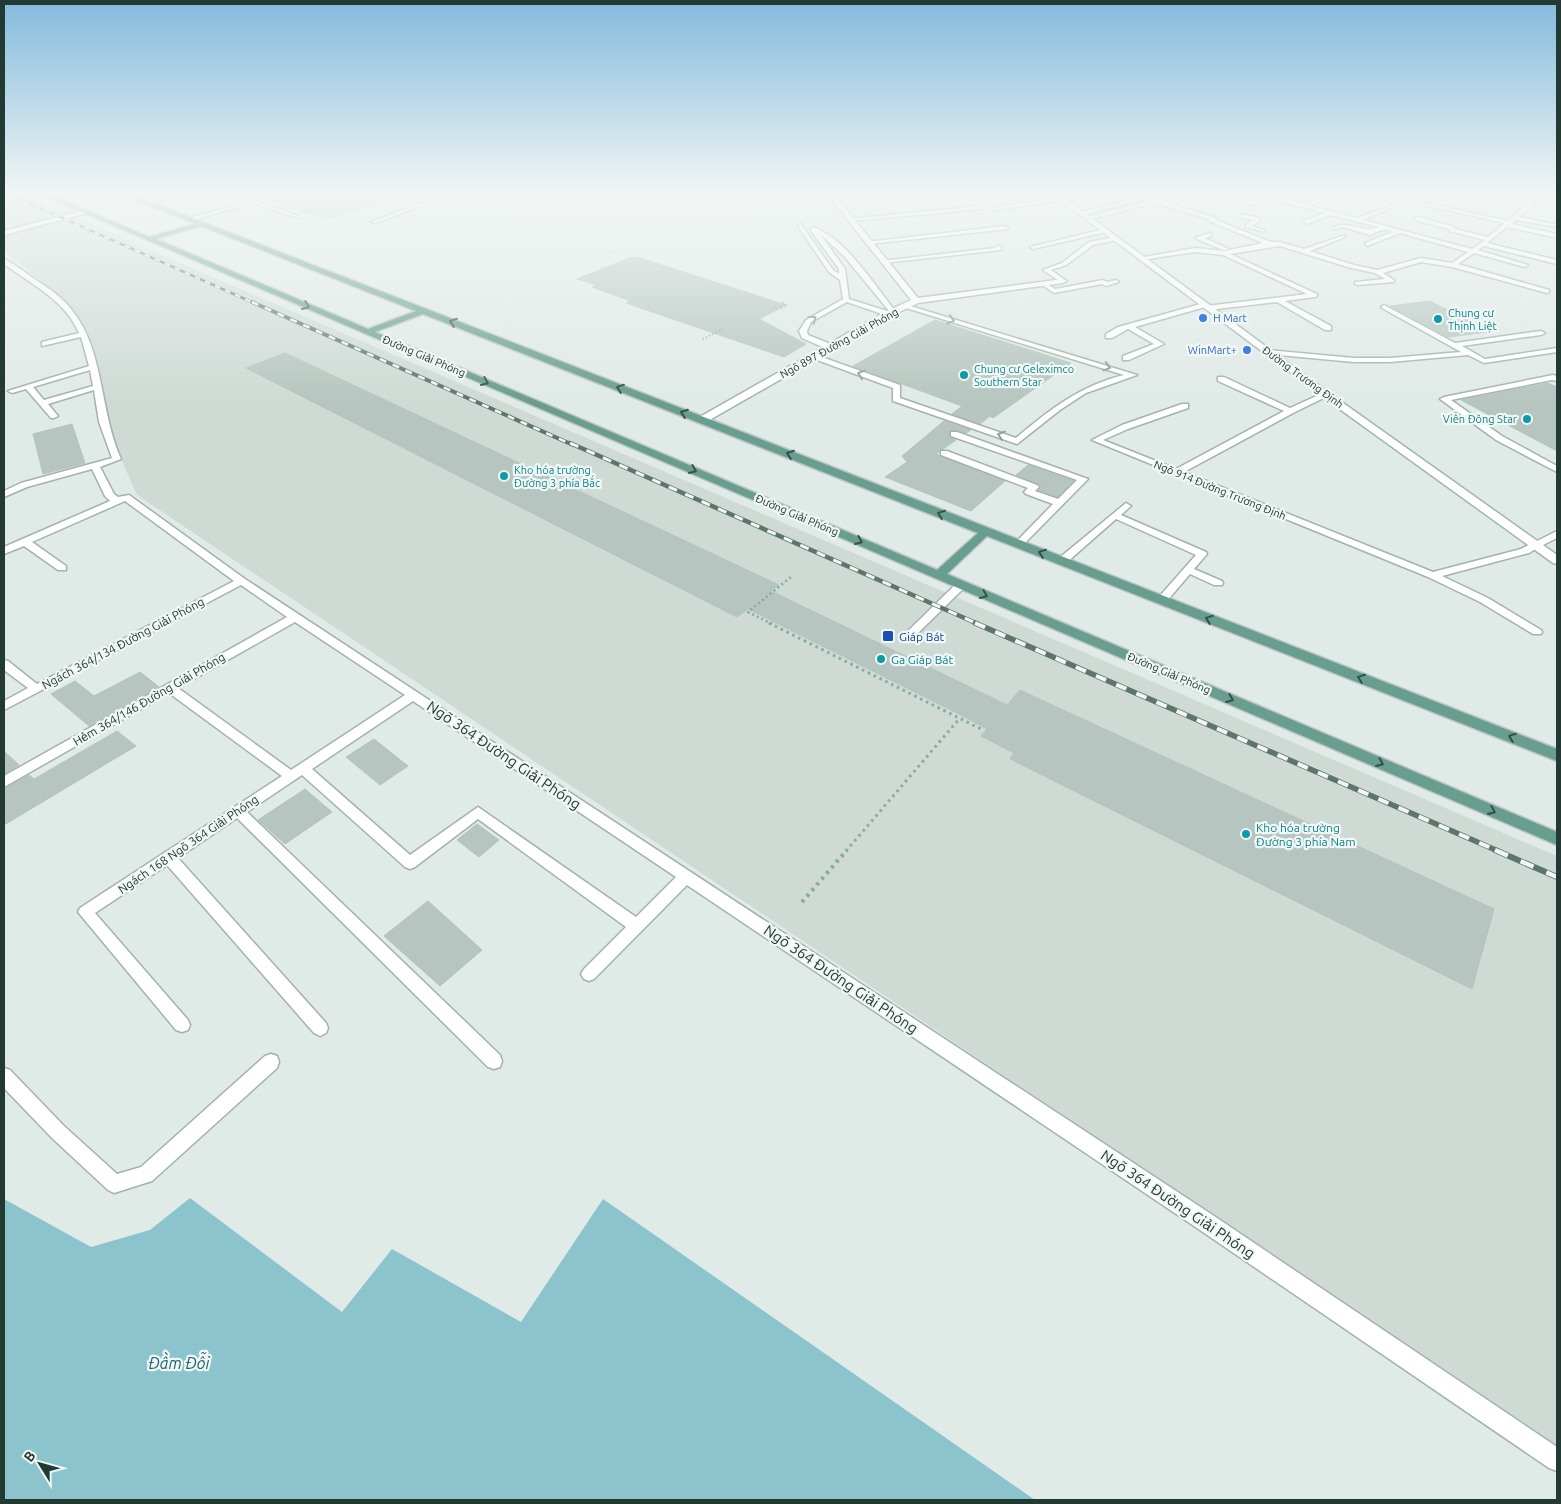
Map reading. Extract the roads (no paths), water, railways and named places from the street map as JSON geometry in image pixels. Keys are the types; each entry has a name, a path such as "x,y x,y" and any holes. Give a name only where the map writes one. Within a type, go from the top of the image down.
{"main road":[{"name":"Đường Giải Phóng","path":"201,261 1557,839"},
{"path":"297,261 1557,755"},
{"path":"372,334 427,312"},
{"path":"940,575 986,531"}],"street":[{"path":"884,261 916,302"},
{"name":"Đường Trương Định","path":"1146,261 1326,395 1557,560"},
{"name":"Ngõ 897 Đường Giải Phóng","path":"702,420 905,306 916,302 1063,280"},
{"path":"1537,544 1557,534"}],"lane":[{"path":"4,261 68,308 78,323 94,368 108,443 118,458 24,485 4,494"},
{"path":"824,261 831,271 842,279"},
{"path":"836,261 842,270 846,300"},
{"path":"848,261 891,313"},
{"path":"1063,280 1046,270 1067,261"},
{"path":"1109,336 1129,327 1206,306 1315,295 1242,261"},
{"path":"1335,261 1377,272 1392,281 1357,284"},
{"path":"1377,272 1417,261"},
{"path":"1429,261 1453,265 1547,291"},
{"path":"1453,265 1459,261"},
{"path":"1510,261 1525,265"},
{"name":"Ngõ 897 Đường Giải Phóng","path":"1044,284 1054,291 1103,282 1106,284 1116,282"},
{"path":"1278,299 1328,328"},
{"path":"830,347 805,336 804,331 808,321 846,300 891,313"},
{"path":"813,357 897,387 896,399 1017,441 1078,393 1094,385 1133,375 905,306"},
{"path":"1384,307 1484,361 1555,347"},
{"path":"1126,358 1160,344 1129,327"},
{"path":"1454,345 1541,333"},
{"path":"45,344 83,334"},
{"path":"1268,352 1354,360 1390,360 1469,353"},
{"path":"12,391 94,368"},
{"path":"1522,379 1557,374"},
{"path":"1557,379 1553,377 1444,399 1499,438 1557,469"},
{"path":"1221,379 1290,411"},
{"path":"28,387 54,416"},
{"path":"43,403 97,387"},
{"path":"1177,472 1290,411 1326,395"},
{"name":"Ngõ 914 Đường Trương Định","path":"1185,406 1125,427 1096,440 1432,574 1484,600 1537,632"},
{"path":"954,434 1083,479 1019,544"},
{"path":"944,453 1034,487 1029,492 1059,503"},
{"path":"1541,462 1557,458"},
{"name":"Ngõ 364 Đường Giải Phóng","path":"95,466 110,496 122,499 241,581 1204,1221 1557,1460"},
{"path":"4,551 122,499"},
{"path":"1062,561 1126,506"},
{"path":"1116,516 1202,554 1162,600"},
{"path":"25,542 62,568"},
{"path":"1432,574 1525,551 1537,544"},
{"path":"1188,570 1218,583"},
{"name":"Ngách 364/134 Đường Giải Phóng","path":"4,706 241,581"},
{"path":"912,633 961,585"},
{"name":"Hẻm 364/146 Đường Giải Phóng","path":"4,782 295,616"},
{"path":"4,664 36,689"},
{"path":"170,688 291,776"},
{"name":"Ngách 168 Ngõ 364 Giải Phóng","path":"182,1025 86,912 414,695"},
{"path":"303,768 410,863 478,812 637,926"},
{"path":"238,811 494,1061"},
{"path":"169,857 320,1028"},
{"path":"589,974 686,876"},
{"path":"4,1076 58,1132 114,1184 146,1175 271,1062"}],"water":[{"name":"Đầm Đỗi","path":"190,1198 342,1312 392,1249 521,1322 603,1199 1035,1500 4,1500 4,1199 91,1247 150,1230"}],"railway":[{"path":"160,261 254,303"},
{"path":"252,302 573,445"},
{"path":"570,443 978,624"},
{"path":"975,623 1498,851"},
{"path":"1495,850 1557,877"}],"place":[{"name":"H Mart","path":"1203,318"},
{"name":"Chung cư Thịnh Liệt","path":"1438,319"},
{"name":"WinMart+","path":"1247,350"},
{"name":"Chung cư Geleximco Southern Star","path":"964,375"},
{"name":"Viễn Đông Star","path":"1527,419"},
{"name":"Kho hóa trường Đường 3 phía Bắc","path":"504,476"},
{"name":"Giáp Bát","path":"888,636"},
{"name":"Ga Giáp Bát","path":"881,659"},
{"name":"Kho hóa trường Đường 3 phía Nam","path":"1246,834"}]}
